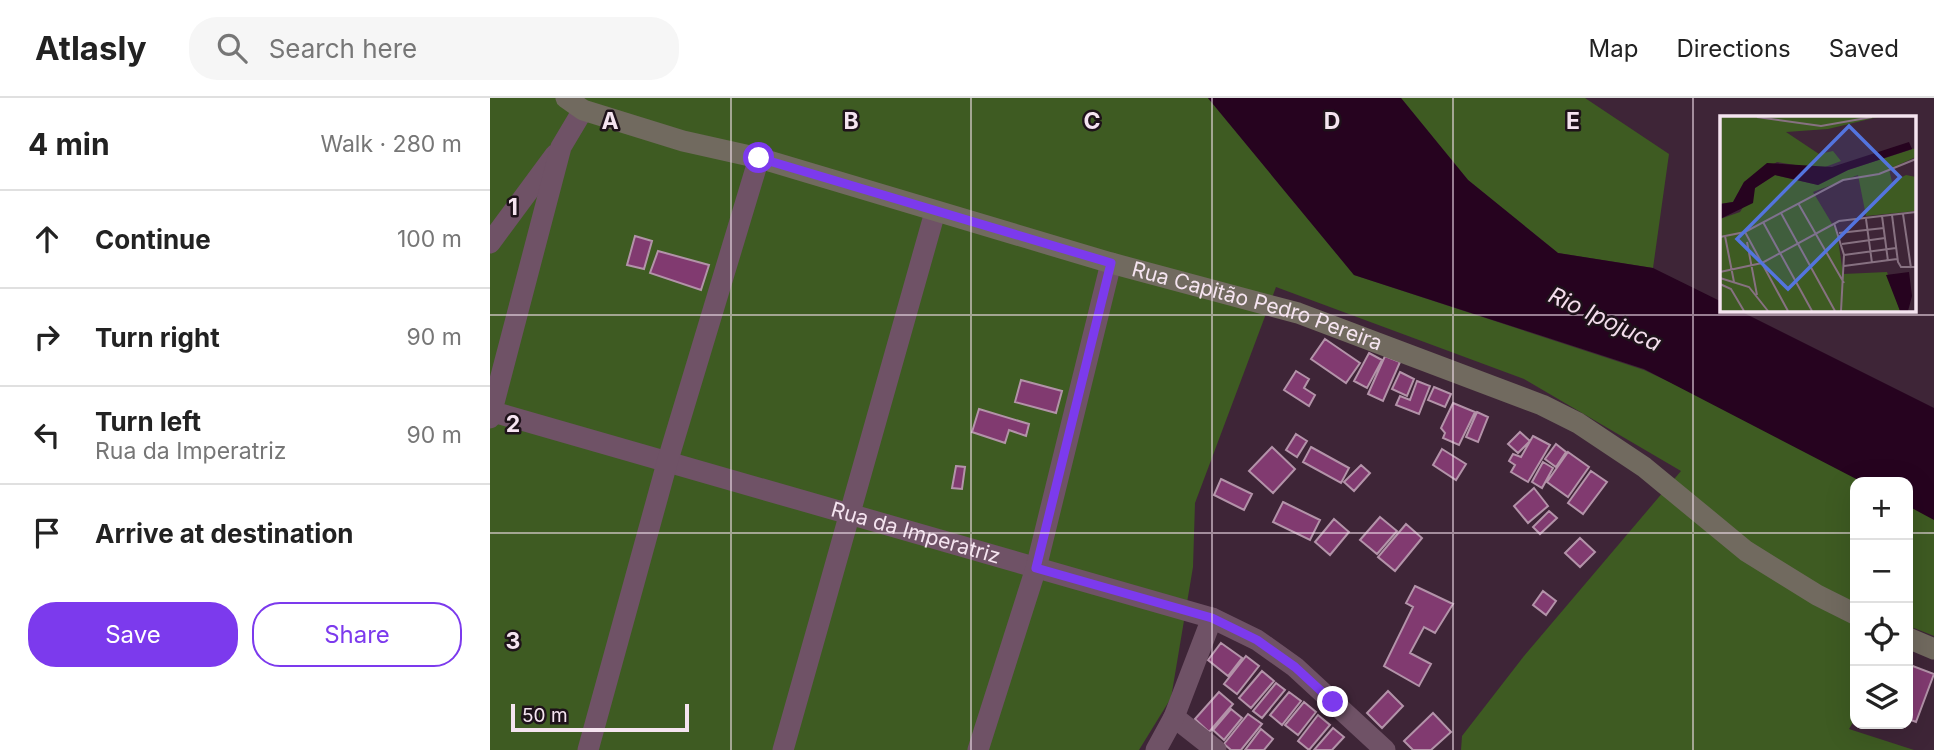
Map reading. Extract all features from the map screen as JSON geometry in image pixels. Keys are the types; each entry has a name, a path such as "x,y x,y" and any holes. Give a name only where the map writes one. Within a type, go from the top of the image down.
{"street":[{"path":"491,414 574,104"},
{"name":"Rua Capitão Pedro Pereira","path":"574,104 683,141 759,158 1111,263 1298,313 1542,405 1578,423 1644,467 1746,551 1817,595 1850,612"},
{"path":"490,243 561,147"},
{"path":"587,750 667,463 759,158"},
{"path":"783,750 935,212"},
{"path":"978,750 1036,568 1111,263"},
{"name":"Rua da Imperatriz","path":"491,414 1212,618 1257,640 1295,667 1385,750"},
{"path":"1156,750 1174,717 1212,618"},
{"path":"1913,640 1934,649"},
{"path":"1174,717 1216,750"}],"green space":[{"path":"490,98 1208,98 1354,275 1644,370 1872,477 1850,477 1849,729 1914,750 1461,750 1462,736 1524,656 1681,471 1524,379 1276,287 1195,503 1193,567 1171,698 1139,750 490,750"},
{"path":"1401,98 1585,98 1669,154 1653,268 1558,253 1468,180"},
{"path":"1913,499 1934,510 1934,636 1914,628"}],"water":[{"name":"Rio Ipojuca","path":"1208,98 1401,98 1468,180 1558,253 1653,268 1720,301 1720,312 1742,312 1934,408 1934,520 1913,509 1913,477 1852,477 1644,369 1354,275"}],"building":[{"path":"635,236 652,241 644,269 627,265"},
{"path":"658,251 709,265 701,290 650,273"},
{"path":"1325,339 1360,363 1346,383 1311,359"},
{"path":"1369,353 1382,360 1367,388 1354,381"},
{"path":"1385,356 1400,362 1383,401 1368,394"},
{"path":"1296,371 1309,379 1304,388 1315,395 1309,406 1284,390"},
{"path":"1400,372 1414,379 1407,396 1392,389"},
{"path":"1021,380 1062,391 1056,413 1015,402"},
{"path":"1417,381 1430,386 1419,414 1396,405 1400,396 1410,400"},
{"path":"1434,387 1451,394 1445,407 1428,400"},
{"path":"1453,403 1475,412 1459,445 1443,438 1445,433 1441,428"},
{"path":"979,409 1029,424 1026,436 1009,430 1005,443 972,432"},
{"path":"1477,412 1488,417 1478,442 1466,437"},
{"path":"1520,432 1530,441 1518,453 1508,444"},
{"path":"1296,434 1307,441 1297,457 1286,450"},
{"path":"1533,436 1550,445 1528,482 1511,472 1515,465 1509,461 1513,454 1521,457"},
{"path":"1556,444 1566,452 1556,467 1545,459"},
{"path":"1272,447 1295,469 1273,493 1249,471"},
{"path":"1311,447 1349,468 1341,483 1303,462"},
{"path":"1442,449 1466,464 1456,480 1433,465"},
{"path":"1568,452 1589,467 1568,497 1547,482"},
{"path":"1543,462 1553,468 1542,488 1532,482"},
{"path":"1361,465 1370,473 1354,491 1344,482"},
{"path":"956,466 965,467 962,489 952,488"},
{"path":"1591,471 1607,482 1583,514 1568,503"},
{"path":"1221,479 1252,494 1244,510 1214,495"},
{"path":"1534,488 1548,506 1528,523 1514,506"},
{"path":"1283,502 1320,520 1310,540 1273,522"},
{"path":"1549,511 1557,518 1540,534 1533,527"},
{"path":"1380,517 1397,531 1377,554 1360,540"},
{"path":"1334,519 1349,532 1330,555 1315,542"},
{"path":"1406,524 1422,538 1395,571 1378,557"},
{"path":"1580,538 1595,552 1580,567 1565,553"},
{"path":"1415,586 1453,604 1435,633 1424,627 1410,653 1431,664 1419,686 1384,666 1413,607 1406,603"},
{"path":"1543,591 1556,601 1546,615 1533,605"},
{"path":"1221,643 1242,658 1228,676 1208,660"},
{"path":"1246,656 1259,666 1237,694 1224,684"},
{"path":"1913,666 1934,674 1916,722 1913,721"},
{"path":"1262,671 1274,681 1251,708 1239,698"},
{"path":"1276,683 1285,690 1262,718 1253,711"},
{"path":"1388,691 1403,706 1382,728 1367,713"},
{"path":"1219,692 1233,704 1209,732 1195,719"},
{"path":"1289,692 1301,701 1282,725 1270,715"},
{"path":"1304,702 1316,712 1298,735 1285,725"},
{"path":"1231,709 1242,718 1224,740 1213,730"},
{"path":"1433,713 1451,732 1431,750 1413,750 1404,741"},
{"path":"1248,714 1262,724 1241,750 1231,750 1224,744"},
{"path":"1318,715 1330,725 1309,750 1298,741"},
{"path":"1333,728 1344,737 1332,750 1314,750"},
{"path":"1261,729 1273,739 1264,750 1245,750"}],"route":[{"path":"759,158 1111,263 1036,568 1212,618 1257,640 1295,667 1333,702"}]}
